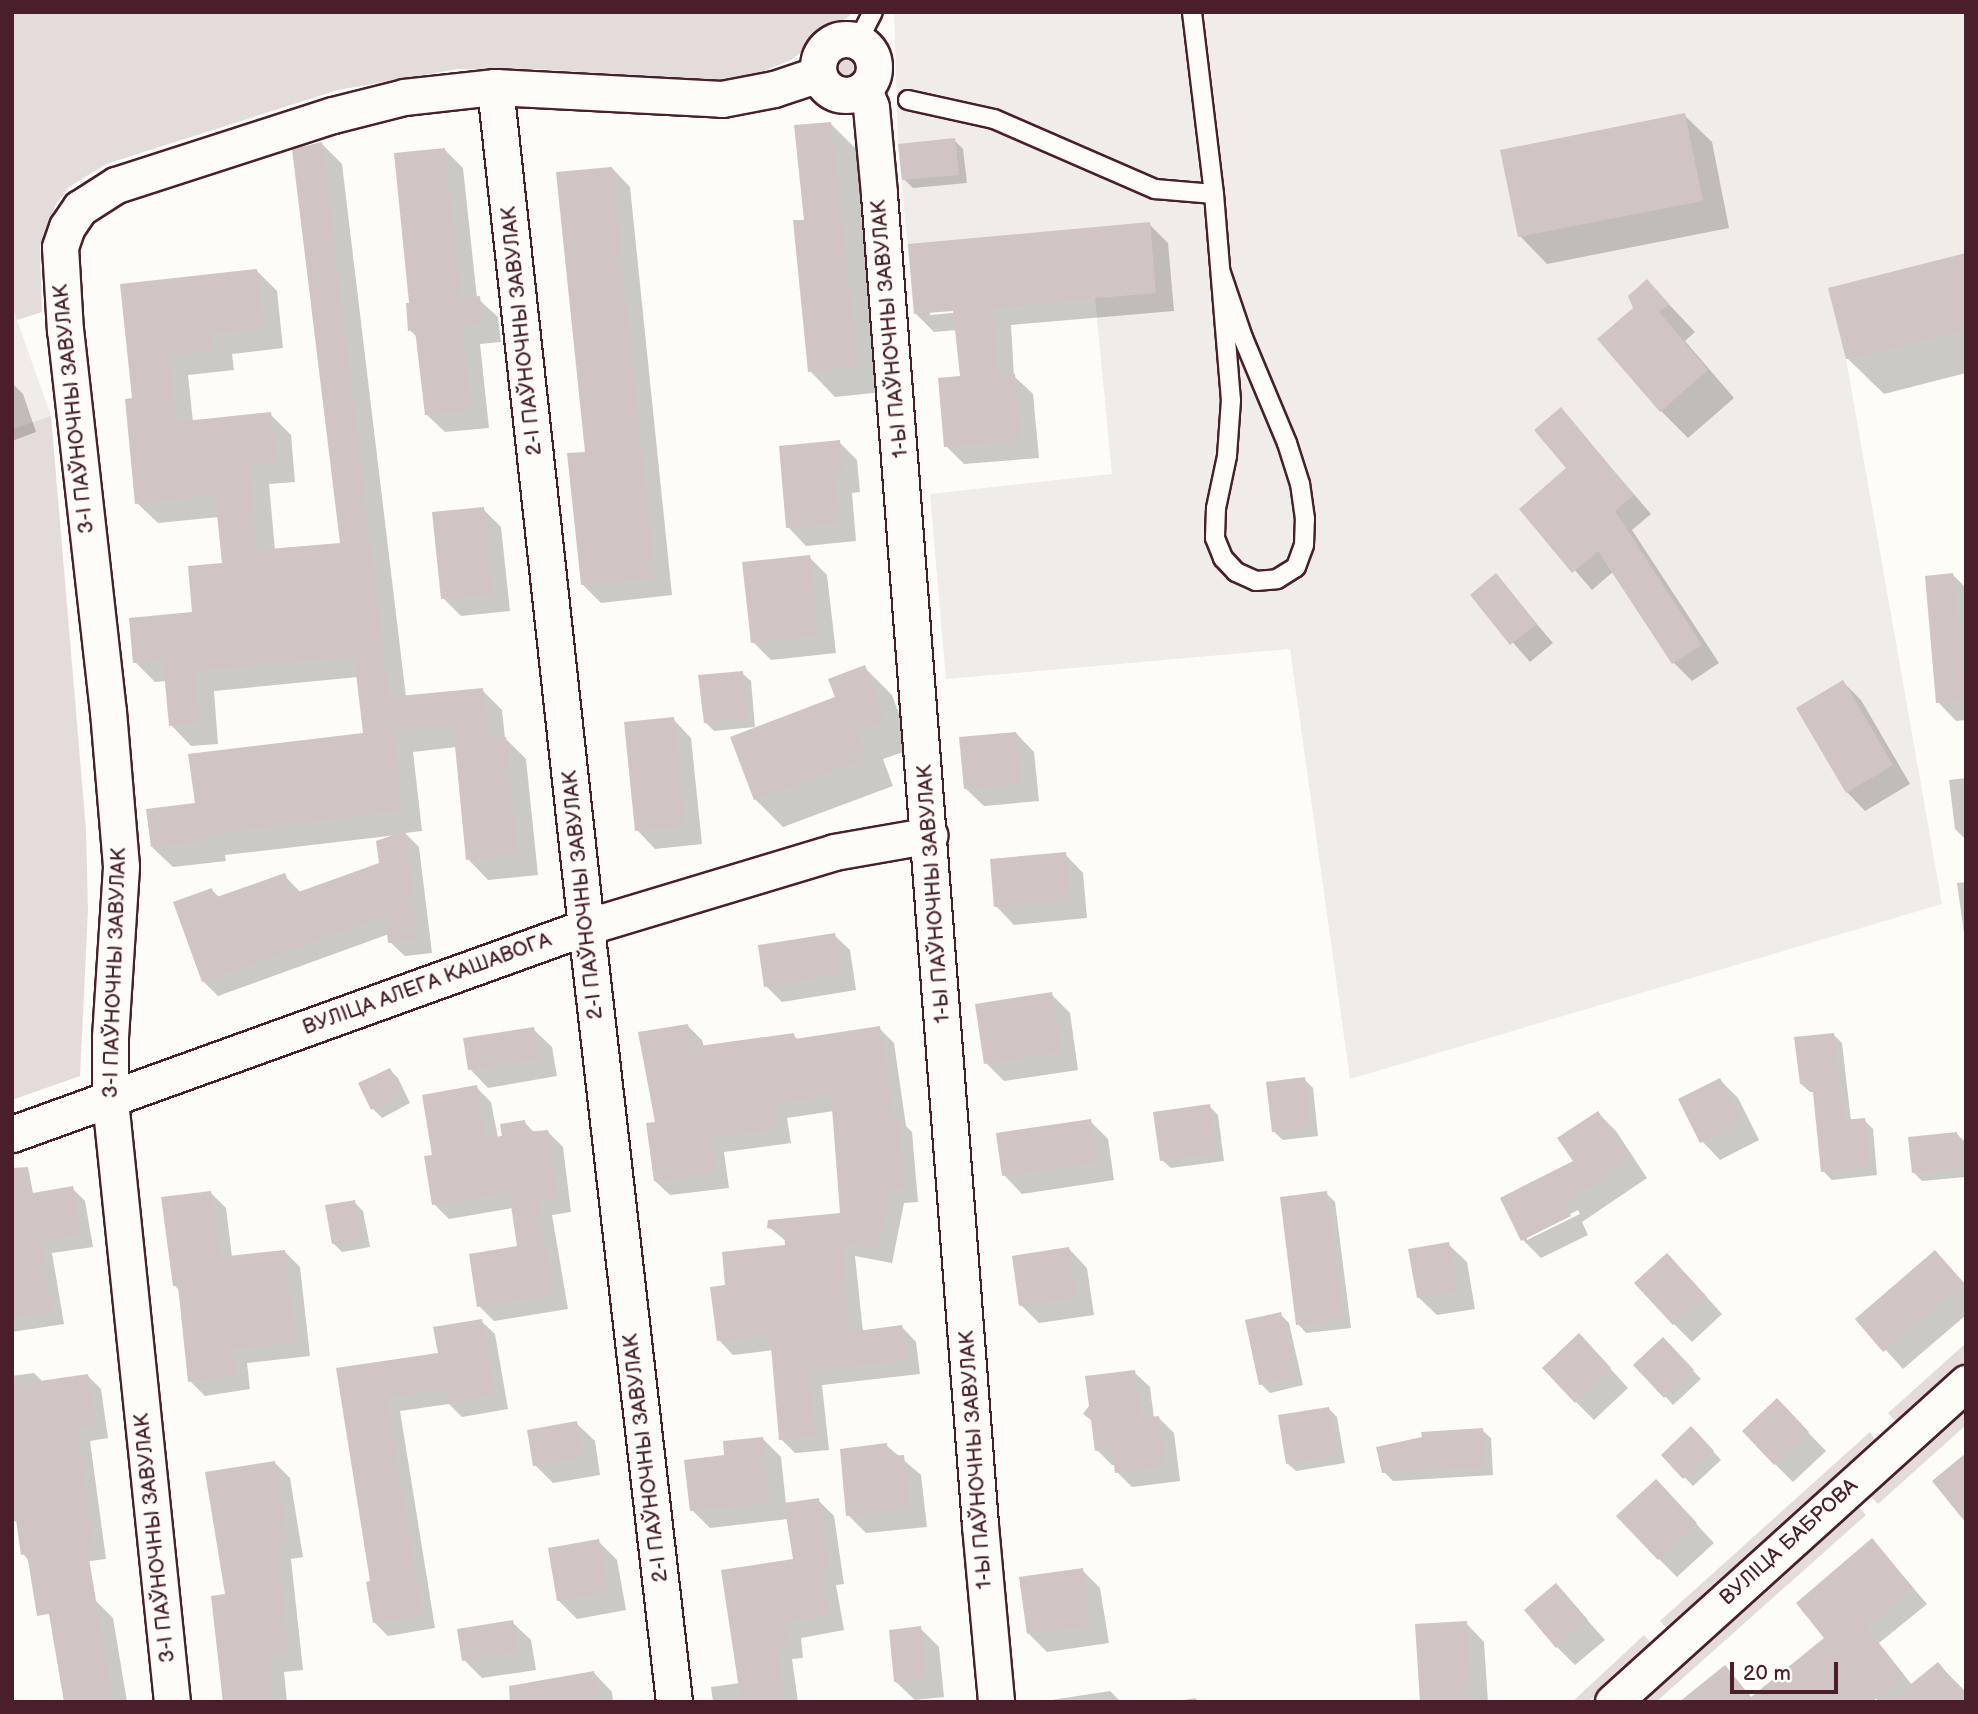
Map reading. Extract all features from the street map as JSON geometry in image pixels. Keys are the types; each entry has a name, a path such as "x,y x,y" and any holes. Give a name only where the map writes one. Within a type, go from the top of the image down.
{"street":[{"name":"1-Ы ПАЎНОЧНЫ ЗАВУЛАК","path":"819,74 820,56 832,42 849,39 865,27 873,64 870,81 864,89 871,107 873,126 930,835 980,1525 996,1702"},
{"path":"495,87 722,99 774,89 819,74 822,82 838,93 856,93 864,89"},
{"name":"3-І ПАЎНОЧНЫ ЗАВУЛАК","path":"172,1702 110,1100 110,1037 120,912 118,816 60,272 60,247 67,227 80,208 116,184 333,115 404,97 495,87"},
{"name":"2-І ПАЎНОЧНЫ ЗАВУЛАК","path":"495,87 674,1702"},
{"name":"ВУЛІЦА АЛЕГА КАШАВОГА","path":"12,1134 586,927 834,852 930,835"},
{"name":"ВУЛІЦА БАБРОВА","path":"1613,1702 1966,1383"}],"lane":[{"path":"1192,12 1214,194 1231,400 1227,457 1216,508 1216,537 1223,558 1236,572 1255,581 1277,579 1296,567 1304,545 1305,519 1300,484 1287,443 1243,338 1221,272"},
{"path":"908,100 994,119 1155,189 1214,194"}],"shaded area":[{"path":"12,12 854,12 791,60 749,77 723,82 538,69 458,69 338,90 106,164 69,187 56,204 40,246 42,312 17,320 12,306"},
{"path":"894,12 1966,12 1966,329 1846,359 1942,904 1350,1079 1290,649 946,679 930,494 1112,474 1095,298 914,314 898,144"},
{"path":"846,45 861,51 867,66 861,81 846,87 831,81 825,66 831,51"},
{"path":"12,306 51,416 12,429"},
{"path":"51,416 86,830 88,910 80,1076 12,1100 12,429"},
{"path":"1966,1343 1966,1361 1897,1423 1888,1413"},
{"path":"1966,1408 1966,1425 1878,1504 1869,1495"},
{"path":"1870,1432 1877,1441 1667,1629 1660,1621"},
{"path":"1857,1505 1866,1515 1656,1702 1638,1702"},
{"path":"1644,1635 1652,1644 1588,1702 1572,1702"}],"building":[{"path":"1685,113 1703,201 1518,237 1500,150"},
{"path":"831,122 858,367 808,372 793,220 804,220 794,125"},
{"path":"955,138 959,175 902,180 898,144"},
{"path":"322,142 389,697 483,688 488,738 506,737 518,855 466,860 453,725 393,731 403,810 205,835 206,841 151,847 146,809 195,803 188,754 363,733 354,656 194,671 199,723 169,726 163,660 133,663 129,618 192,612 188,566 222,563 215,495 135,504 125,399 132,398 120,284 257,269 263,328 212,334 214,350 169,355 176,422 271,412 276,461 249,464 257,550 340,543 292,149"},
{"path":"445,148 461,298 480,296 483,324 462,326 471,410 425,415 415,330 408,331 406,303 409,303 394,153"},
{"path":"612,167 655,578 581,585 567,453 585,452 556,172"},
{"path":"1150,222 1156,293 993,307 997,375 1015,374 1021,440 944,447 938,378 960,376 953,311 914,314 908,244"},
{"path":"1966,253 1966,329 1846,359 1828,288"},
{"path":"1647,279 1669,304 1659,312 1708,370 1660,412 1597,339 1633,308 1628,296"},
{"path":"1561,407 1634,495 1615,511 1702,645 1672,664 1598,551 1572,573 1519,509 1566,468 1534,430"},
{"path":"840,440 843,475 834,475 839,523 786,528 779,446"},
{"path":"484,507 492,594 441,599 432,512"},
{"path":"810,555 819,635 751,643 742,562"},
{"path":"1496,573 1537,624 1510,645 1470,595"},
{"path":"1953,573 1965,700 1936,703 1925,576"},
{"path":"865,665 885,721 856,732 867,758 754,800 730,737 835,697 828,679"},
{"path":"743,671 747,719 704,723 698,675"},
{"path":"1843,680 1893,765 1846,793 1796,708"},
{"path":"674,717 685,826 635,831 624,722"},
{"path":"1016,732 1021,783 964,789 959,737"},
{"path":"405,831 418,939 388,943 385,916 202,982 173,902 212,888 214,898 285,873 293,894 379,863 376,841"},
{"path":"1066,852 1070,901 994,907 990,859"},
{"path":"835,933 842,974 764,987 758,945"},
{"path":"1052,992 1061,1052 984,1064 975,1004"},
{"path":"688,1024 692,1047 794,1033 795,1039 880,1026 893,1116 898,1116 904,1188 890,1189 877,1250 842,1243 850,1332 902,1325 907,1360 808,1371 816,1436 779,1440 770,1335 717,1341 710,1287 725,1285 722,1252 785,1245 784,1231 767,1228 768,1220 840,1213 831,1095 774,1104 777,1129 711,1138 716,1174 654,1181 646,1123 655,1122 638,1032"},
{"path":"534,1027 539,1058 468,1070 463,1038"},
{"path":"1834,1033 1844,1120 1865,1118 1870,1167 1821,1172 1812,1083 1800,1084 1794,1037"},
{"path":"390,1068 403,1094 371,1110 358,1083"},
{"path":"1305,1077 1310,1128 1272,1132 1266,1082"},
{"path":"1720,1078 1742,1121 1700,1143 1678,1099"},
{"path":"477,1085 486,1138 502,1136 500,1124 525,1120 527,1132 548,1130 557,1198 538,1200 554,1294 477,1307 469,1254 517,1246 509,1192 432,1205 424,1156 432,1155 422,1095"},
{"path":"1210,1104 1217,1153 1160,1161 1153,1112"},
{"path":"1598,1111 1630,1159 1565,1203 1571,1216 1521,1241 1500,1198 1573,1161 1557,1138"},
{"path":"1091,1119 1097,1162 1002,1176 996,1133"},
{"path":"1957,1132 1961,1168 1912,1173 1908,1137"},
{"path":"28,1167 33,1193 73,1186 81,1234 41,1241 52,1311 12,1318 12,1168"},
{"path":"211,1191 220,1257 285,1250 296,1342 233,1349 236,1374 188,1382 178,1286 173,1286 161,1197"},
{"path":"1327,1191 1343,1320 1296,1325 1280,1197"},
{"path":"355,1200 362,1239 332,1244 325,1205"},
{"path":"1449,1242 1458,1291 1417,1298 1408,1249"},
{"path":"1069,1247 1077,1297 1019,1306 1012,1256"},
{"path":"1935,1250 1964,1283 1883,1352 1855,1319"},
{"path":"1667,1253 1705,1295 1673,1325 1634,1283"},
{"path":"1281,1312 1296,1376 1259,1385 1245,1320"},
{"path":"482,1319 495,1395 447,1404 444,1389 387,1398 422,1615 373,1623 366,1582 370,1581 336,1368 438,1353 433,1327"},
{"path":"1579,1333 1611,1368 1575,1403 1542,1368"},
{"path":"1663,1337 1694,1370 1664,1398 1633,1365"},
{"path":"1135,1370 1142,1418 1159,1416 1165,1466 1115,1473 1112,1448 1095,1451 1091,1420 1083,1414 1089,1406 1085,1376"},
{"path":"88,1374 96,1425 77,1428 93,1546 87,1547 113,1702 64,1702 49,1614 37,1616 27,1554 21,1555 12,1492 12,1385"},
{"path":"1777,1398 1809,1432 1774,1465 1742,1431"},
{"path":"1329,1407 1337,1455 1286,1464 1278,1415"},
{"path":"577,1421 583,1458 533,1466 527,1430"},
{"path":"1691,1426 1714,1451 1683,1479 1661,1455"},
{"path":"1483,1428 1485,1467 1382,1473 1376,1447 1422,1437 1421,1432"},
{"path":"763,1437 770,1502 690,1511 684,1460 724,1455 723,1441"},
{"path":"887,1443 888,1456 904,1455 910,1509 846,1516 840,1449"},
{"path":"1966,1453 1966,1523 1932,1481"},
{"path":"275,1461 288,1542 277,1544 289,1655 269,1657 274,1697 223,1702 211,1596 225,1594 205,1472"},
{"path":"1656,1479 1697,1523 1658,1560 1616,1516"},
{"path":"819,1498 829,1568 821,1569 829,1614 785,1622 788,1642 777,1644 784,1702 741,1702 721,1570 793,1559 784,1503"},
{"path":"1872,1538 1914,1589 1866,1627 1904,1676 1872,1702 1679,1702 1725,1665 1751,1697 1824,1638 1796,1603"},
{"path":"599,1539 608,1592 557,1601 548,1548"},
{"path":"1083,1568 1091,1625 1027,1634 1019,1577"},
{"path":"1556,1583 1588,1620 1556,1648 1524,1610"},
{"path":"513,1620 518,1652 462,1661 457,1629"},
{"path":"1467,1621 1471,1702 1420,1702 1415,1624"},
{"path":"921,1626 926,1679 894,1682 889,1630"},
{"path":"1938,1662 1966,1696 1966,1702 1889,1702"},
{"path":"594,1671 599,1702 510,1702 509,1686"}]}
